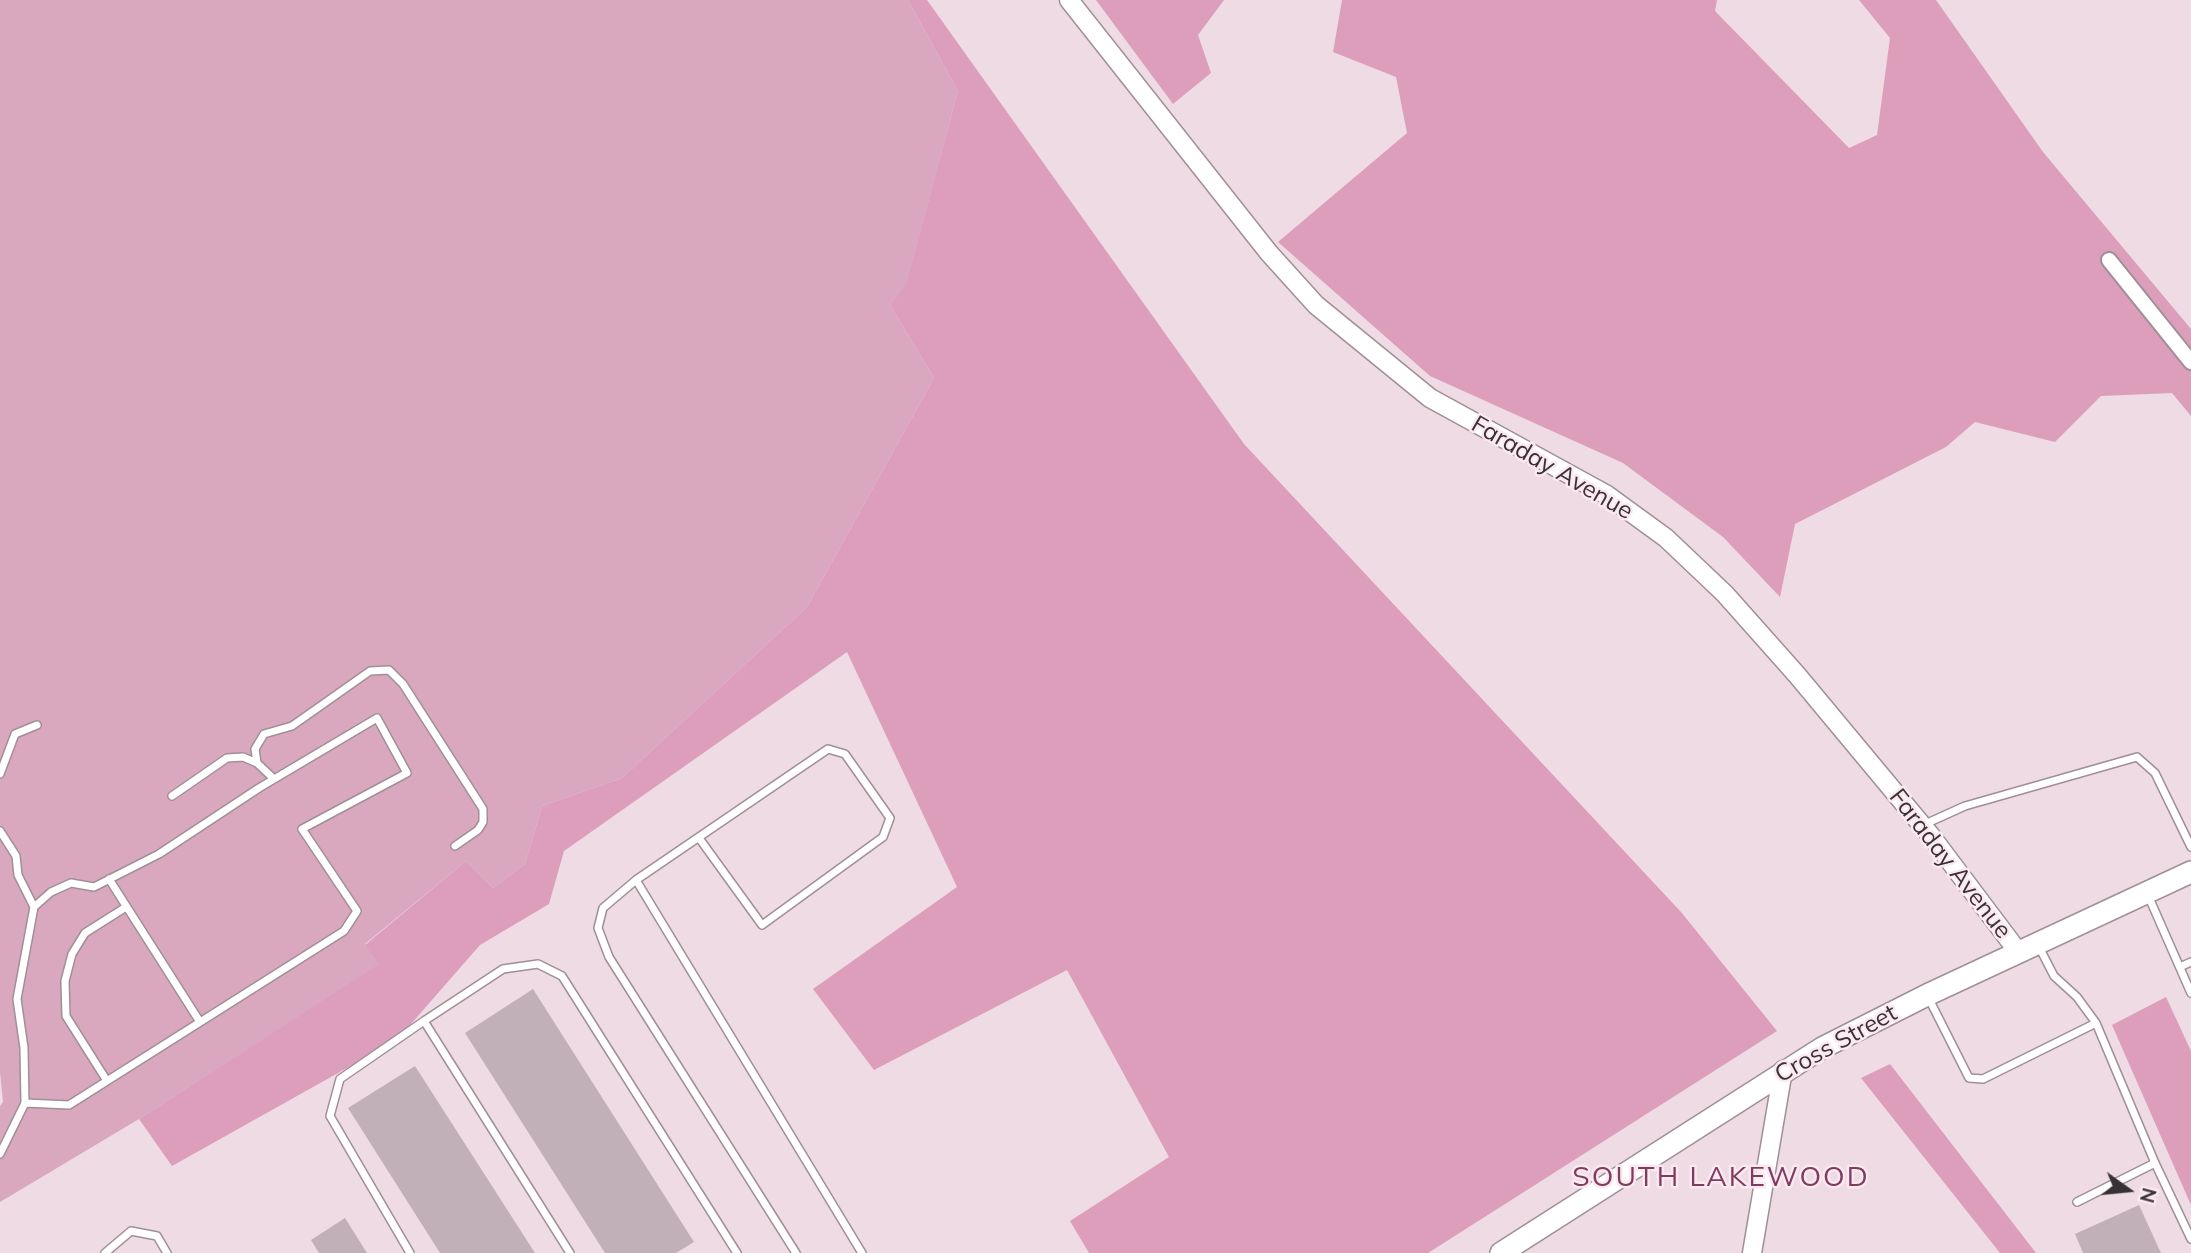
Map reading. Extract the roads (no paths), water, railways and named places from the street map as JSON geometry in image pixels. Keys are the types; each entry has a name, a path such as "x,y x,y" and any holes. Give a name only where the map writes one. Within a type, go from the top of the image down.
{"main road":[{"name":"Cross Street","path":"1508,1251 1783,1070 1927,995 2191,872"}],"street":[{"name":"Faraday Avenue","path":"1069,0 1269,253 1316,305 1430,398 1586,482 1666,538 1725,594 1797,675 2028,949"},
{"path":"2109,260 2191,362"},
{"path":"1752,1253 1783,1070"}],"lane":[{"path":"257,763 255,748 264,734 292,726 370,671 389,670 403,684 483,810 483,822 478,830 455,846"},
{"path":"25,1103 69,1105 344,931 357,911 302,829 407,773 377,718 274,779 159,854 94,887 71,883 51,892 34,907"},
{"path":"0,774 15,734 37,725"},
{"path":"699,838 762,925 883,838 890,818 845,754 828,749 636,880 603,908 598,928 608,957 796,1253"},
{"path":"172,796 227,758 243,757 257,763 274,779"},
{"path":"1922,826 1965,806 2137,757 2155,773 2191,847"},
{"path":"0,831 16,856 18,875 34,907 17,999 24,1048 25,1103 0,1154"},
{"path":"108,879 200,1022"},
{"path":"636,880 862,1253"},
{"path":"2147,893 2191,993"},
{"path":"107,1081 66,1016 65,981 72,954 85,933 126,907"},
{"path":"2028,949 2077,997 2096,1023 2155,1163 2191,1239"},
{"path":"2180,967 2191,962"},
{"path":"410,1253 330,1116 340,1079 503,969 538,964 562,976 737,1253"},
{"path":"1927,995 1969,1078 1983,1079 2096,1023"},
{"path":"424,1021 570,1253"},
{"path":"2077,1202 2155,1163"},
{"path":"105,1253 131,1231 157,1236 167,1253"}],"district":[{"name":"SOUTH LAKEWOOD","path":"1721,1178"}]}
